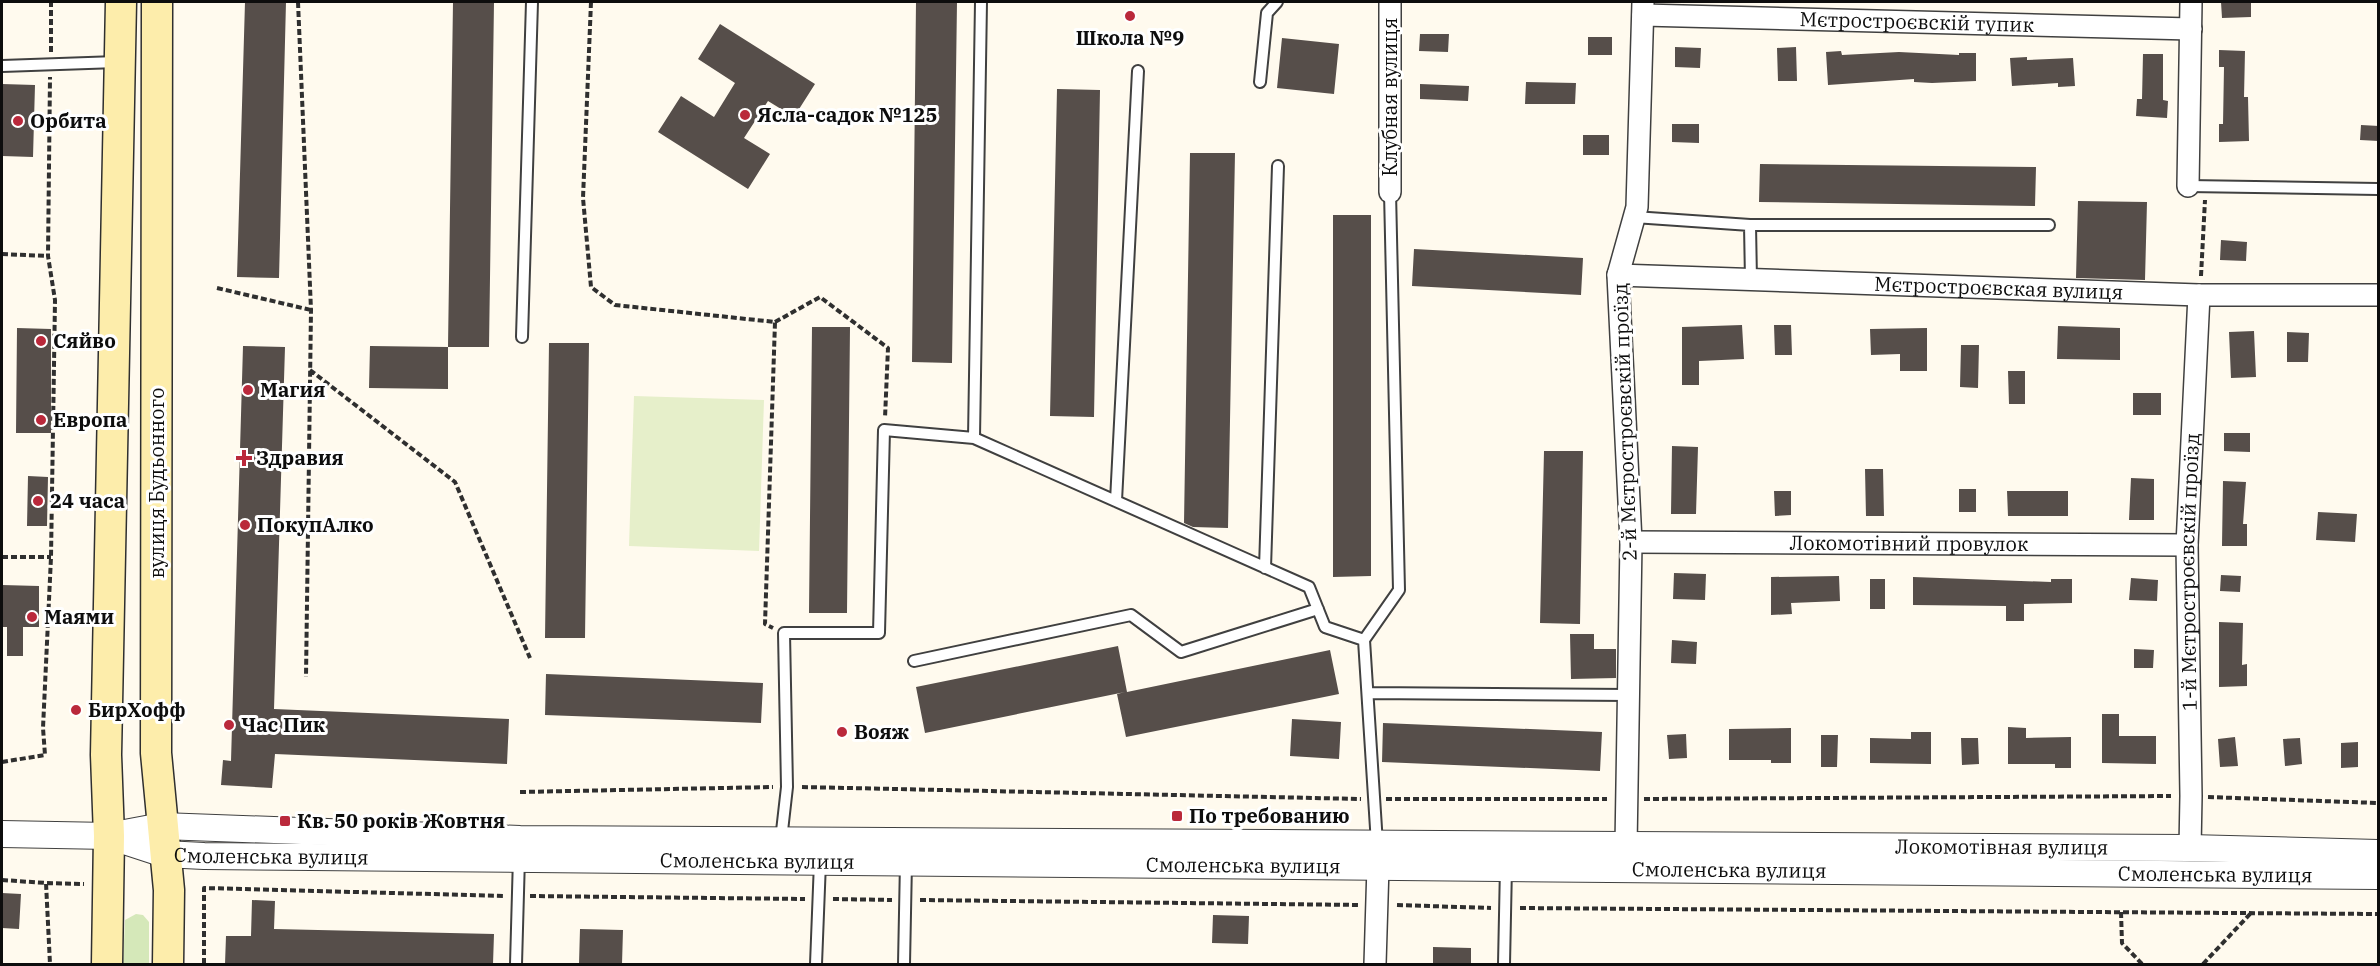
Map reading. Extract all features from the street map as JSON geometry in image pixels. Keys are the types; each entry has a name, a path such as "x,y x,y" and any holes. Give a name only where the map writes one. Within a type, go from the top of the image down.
{"main road":[{"path":"107,964 109,836 106,743 121,2"},
{"name":"вулиця Будьонного","path":"157,2 156,753 169,890 168,964"}],"street":[{"name":"Клубная вулиця","path":"1390,2 1390,192"},
{"path":"2191,2 2197,186"},
{"name":"Мєтростроєвскій тупик","path":"1643,8 2191,29"},
{"name":"2-й Мєтростроєвскій проїзд","path":"1626,846 1631,542 1618,275 1637,207 1643,8"},
{"name":"Мєтростроєвская вулиця","path":"1618,275 2199,295 2379,295"},
{"name":"1-й Мєтростроєвскій проїзд","path":"2190,848 2187,545 2199,295"},
{"name":"Локомотівний провулок","path":"1631,542 2187,545"},
{"name":"Смоленська вулиця","path":"2,834 109,836 163,840 204,856 781,841 2379,876"},
{"name":"Смоленська вулиця","path":"1507,856 1626,846"},
{"name":"Локомотівная вулиця","path":"1626,846 2190,848 2379,853"},
{"name":"Смоленська вулиця","path":"519,849 820,861 906,862 1377,855"},
{"path":"1375,964 1377,855"}],"lane":[{"path":"522,337 532,2"},
{"path":"974,438 981,2"},
{"path":"1260,82 1267,14 1277,2"},
{"path":"2,66 120,62"},
{"path":"1116,501 1138,71"},
{"path":"1265,568 1278,166"},
{"path":"2197,186 2379,189"},
{"path":"1377,855 1376,799 1364,640 1399,590 1390,192"},
{"path":"1634,217 1750,225 2049,225"},
{"path":"1750,225 1750,280"},
{"path":"781,841 787,787 784,633 879,633 884,430 974,438 1309,587 1325,627 1364,640"},
{"path":"914,661 1131,615 1181,652 1318,609"},
{"path":"1368,693 1630,695"},
{"path":"516,964 519,849"},
{"path":"1504,964 1507,856"},
{"path":"816,964 820,861"},
{"path":"904,964 906,862"}],"path":[{"path":"2,762 45,755 43,728 51,557 55,300 48,256 51,2"},
{"path":"298,2 310,310 306,677"},
{"path":"591,2 583,198 591,286 615,305 775,322 820,297 888,348 884,430"},
{"path":"2197,186 2199,295"},
{"path":"2,254 48,256"},
{"path":"217,288 310,310"},
{"path":"775,322 765,624 784,633"},
{"path":"310,370 455,482 530,658"},
{"path":"2,557 51,557"},
{"path":"520,792 787,787 1376,799 2191,796 2379,803"},
{"path":"2,880 109,885"},
{"path":"46,883 50,964"},
{"path":"204,964 204,888 518,896 1505,908 2379,914"},
{"path":"2121,912 2122,943 2142,964"},
{"path":"2203,964 2251,913"}],"green space":[{"path":"634,396 764,400 759,551 629,546"},
{"path":"136,914 143,915 149,922 149,964 123,964 125,920"}],"building":[{"path":"245,2 286,2 279,278 237,277"},
{"path":"453,2 494,2 489,347 448,347"},
{"path":"916,2 957,2 952,363 912,362"},
{"path":"2221,2 2251,2 2251,17 2222,18"},
{"path":"720,24 815,84 794,117 768,101 744,138 770,154 748,189 658,132 681,96 714,117 735,83 698,59"},
{"path":"1420,34 1449,34 1448,52 1419,51"},
{"path":"1588,37 1612,37 1612,55 1588,55"},
{"path":"1282,38 1339,44 1334,94 1277,88"},
{"path":"1675,47 1701,48 1700,68 1675,67"},
{"path":"1796,47 1797,81 1778,81 1777,48"},
{"path":"2219,50 2245,51 2244,97 2248,97 2249,141 2219,142 2219,124 2223,124 2224,67 2219,67"},
{"path":"1841,51 1842,55 1899,52 1959,55 1959,53 1976,53 1976,81 1932,83 1914,82 1914,79 1828,85 1826,52"},
{"path":"2143,54 2163,54 2163,100 2168,101 2167,118 2136,116 2137,99 2142,99"},
{"path":"2027,57 2027,60 2073,58 2075,86 2058,87 2058,83 2012,86 2010,58"},
{"path":"1526,82 1576,83 1575,104 1525,104"},
{"name":"Орбита","path":"2,84 35,85 33,157 2,156"},
{"path":"1420,84 1469,86 1468,101 1420,99"},
{"path":"1057,89 1100,90 1094,417 1050,416"},
{"path":"1672,124 1699,124 1699,143 1672,142"},
{"path":"2361,125 2379,126 2379,141 2360,140"},
{"path":"1583,135 1609,135 1609,155 1583,155"},
{"path":"1190,153 1235,153 1228,528 1193,527 1184,523"},
{"path":"1760,164 2036,167 2035,206 1759,202"},
{"path":"2078,201 2147,202 2145,280 2076,278"},
{"path":"1333,215 1371,215 1371,576 1333,577"},
{"path":"2221,240 2247,242 2246,261 2220,260"},
{"path":"1414,249 1583,258 1581,295 1412,286"},
{"path":"1742,325 1744,359 1699,361 1699,385 1682,385 1682,327"},
{"path":"1774,325 1791,325 1792,355 1775,355"},
{"path":"2058,326 2120,328 2120,360 2057,359"},
{"path":"812,327 850,327 847,613 809,613"},
{"path":"17,328 51,329 51,433 16,433"},
{"path":"1927,328 1927,371 1900,371 1900,354 1871,355 1870,329"},
{"path":"2254,331 2256,377 2231,378 2229,332"},
{"path":"2287,332 2309,333 2308,362 2287,362"},
{"path":"549,343 589,343 585,638 545,638"},
{"path":"1961,345 1979,345 1978,388 1960,387"},
{"path":"243,346 285,347 274,709 509,719 507,764 275,754 272,788 221,785 223,760 231,761"},
{"path":"370,346 448,347 448,389 369,388"},
{"path":"2008,371 2025,371 2025,404 2009,404"},
{"path":"2133,393 2161,393 2161,415 2133,415"},
{"path":"2224,433 2250,433 2250,452 2224,451"},
{"path":"1672,446 1698,447 1696,514 1671,514"},
{"path":"1544,451 1583,451 1580,624 1540,623"},
{"path":"1865,469 1883,469 1884,516 1866,516"},
{"name":"24 часа","path":"28,476 48,477 47,526 27,526"},
{"path":"2131,478 2154,479 2154,520 2129,520"},
{"path":"2223,481 2246,482 2243,524 2247,524 2247,546 2222,546"},
{"path":"1959,489 1976,489 1976,512 1959,512"},
{"path":"1774,491 1791,491 1791,515 1775,516"},
{"path":"2007,491 2068,491 2068,516 2008,516"},
{"path":"2318,512 2357,514 2355,542 2316,540"},
{"path":"1674,573 1706,574 1705,600 1673,599"},
{"path":"2221,575 2241,576 2240,592 2220,591"},
{"path":"1839,576 1840,601 1791,603 1792,614 1771,615 1771,577"},
{"path":"1913,577 2051,582 2051,579 2072,579 2072,603 2024,604 2024,621 2006,621 2006,606 1913,605"},
{"path":"2131,578 2158,580 2157,601 2129,600"},
{"path":"1870,579 1885,579 1885,609 1870,609"},
{"path":"2,585 39,586 39,627 23,627 23,656 7,656 7,627 2,627"},
{"path":"2219,622 2243,623 2242,665 2247,664 2247,686 2219,687"},
{"path":"1570,634 1594,634 1594,649 1616,649 1616,678 1571,679"},
{"path":"1672,640 1697,642 1696,664 1671,663"},
{"path":"1118,646 1127,692 1330,650 1339,694 1126,737 1117,694 1125,692 925,733 916,687"},
{"path":"2134,649 2154,650 2153,668 2134,668"},
{"path":"546,674 763,683 761,723 545,715"},
{"path":"2102,714 2119,714 2119,736 2156,736 2156,764 2102,763"},
{"path":"1292,719 1341,722 1339,759 1290,756"},
{"path":"1383,723 1602,732 1600,771 1382,762"},
{"path":"2008,727 2026,728 2026,738 2071,737 2071,768 2055,768 2055,764 2008,764"},
{"path":"1791,728 1791,763 1771,763 1771,760 1729,760 1729,729"},
{"path":"1911,732 1931,732 1931,764 1870,763 1870,738 1911,739"},
{"path":"1686,734 1687,758 1669,759 1667,735"},
{"path":"1821,735 1838,735 1837,767 1821,767"},
{"path":"2235,737 2238,766 2220,767 2218,739"},
{"path":"1961,738 1978,738 1979,764 1962,765"},
{"path":"2300,738 2302,764 2285,766 2283,739"},
{"path":"2358,742 2358,767 2341,768 2341,743"},
{"path":"2,893 21,894 19,929 2,928"},
{"path":"252,900 275,901 274,929 494,934 493,964 225,964 226,936 251,936"},
{"path":"1213,915 1249,916 1248,944 1212,943"},
{"path":"580,929 623,930 622,964 579,964"},
{"path":"1433,947 1471,948 1471,964 1433,964"}],"place":[{"name":"Школа №9","path":"1130,16"},
{"name":"Ясла-садок №125","path":"745,115"},
{"name":"Орбита","path":"18,121"},
{"name":"Сяйво","path":"41,341"},
{"name":"Магия","path":"248,390"},
{"name":"Европа","path":"41,420"},
{"name":"Здравия","path":"244,458"},
{"name":"24 часа","path":"38,501"},
{"name":"ПокупАлко","path":"245,525"},
{"name":"Маями","path":"32,617"},
{"name":"БирХофф","path":"76,710"},
{"name":"Час Пик","path":"229,725"},
{"name":"Вояж","path":"842,732"},
{"name":"По требованию","path":"1177,816"},
{"name":"Кв. 50 років Жовтня","path":"285,821"}]}
